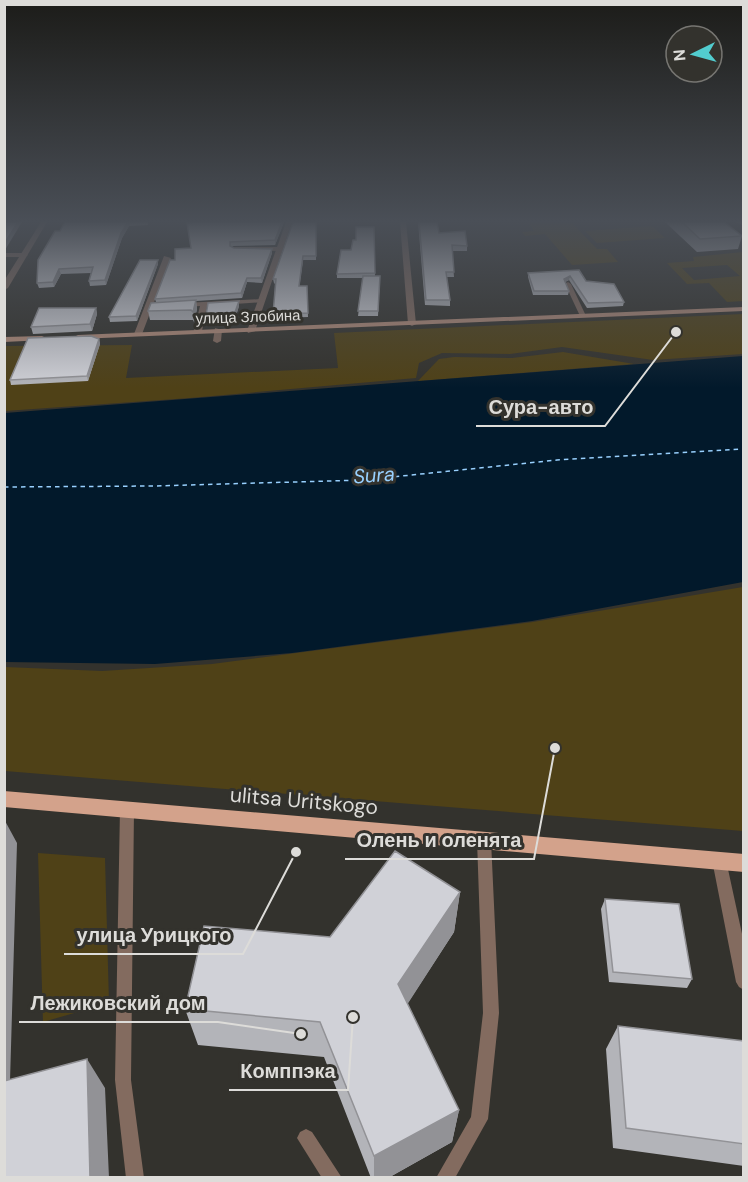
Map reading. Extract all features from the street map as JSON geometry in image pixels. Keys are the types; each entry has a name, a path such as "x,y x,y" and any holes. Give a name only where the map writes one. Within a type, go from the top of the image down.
{"main road":[{"name":"улица Злобина","path":"71,337 744,309"},
{"path":"4,340 49,338"},
{"name":"ulitsa Uritskogo","path":"4,799 744,863"}],"street":[{"path":"138,334 160,277"},
{"path":"251,330 270,277"},
{"path":"408,277 412,324"}],"lane":[{"path":"568,284 583,316"},
{"path":"170,306 261,301"},
{"path":"198,331 204,304"},
{"path":"148,308 159,307"},
{"path":"217,341 218,330"},
{"path":"127,809 123,1080 135,1178"},
{"path":"445,1178 479,1119 491,1013 484,840"},
{"path":"719,860 744,982"},
{"path":"306,1138 333,1178"}],"shaded area":[{"path":"680,277 691,277 694,280 743,277 743,301 727,302 709,283 687,284"},
{"path":"743,314 743,354 653,360 562,347 510,354 442,353 419,363 416,378 190,398 5,411 5,346 132,345 126,378 338,368 334,333"},
{"path":"563,352 634,364 418,381 439,359 512,358"},
{"path":"743,587 743,831 5,771 5,667 102,671 212,664 533,622"},
{"path":"38,853 105,858 109,1003 43,1022"}],"water":[{"name":"Sura","path":"743,356 743,582 532,621 292,653 155,664 5,662 5,413"}],"building":[{"path":"37,277 55,277 53,282 37,283"},
{"path":"90,277 106,277 105,280 89,281"},
{"path":"131,277 151,277 136,316 109,317"},
{"path":"163,277 261,277 247,278 241,293 155,299"},
{"path":"300,277 299,286 307,286 308,313 273,314 276,279 273,279"},
{"path":"363,277 380,277 378,311 358,311"},
{"path":"424,277 447,277 450,300 426,300"},
{"path":"529,277 568,277 564,279 569,291 534,291"},
{"path":"571,277 584,277 586,281 614,284 624,302 588,303"},
{"path":"196,300 193,312 191,310 148,311 151,303"},
{"path":"239,301 234,315 206,316 208,303"},
{"path":"39,308 96,308 90,324 31,327"},
{"path":"91,336 99,339 87,376 10,380 28,338"},
{"path":"395,851 460,892 398,984 459,1110 374,1156 320,1022 185,1009 204,926 330,937"},
{"path":"605,899 679,904 692,979 613,972"},
{"path":"618,1026 744,1041 744,1144 626,1128"},
{"path":"87,1059 90,1178 4,1178 4,1081"}],"ferry route":[{"path":"4,487 154,486 363,480 557,460 744,449"}],"place":[{"name":"Сура-авто","path":"676,332"},
{"name":"Олень и оленята","path":"555,748"},
{"name":"улица Урицкого","path":"296,852"},
{"name":"Комппэка","path":"353,1017"},
{"name":"Лежиковский дом","path":"301,1034"}]}
